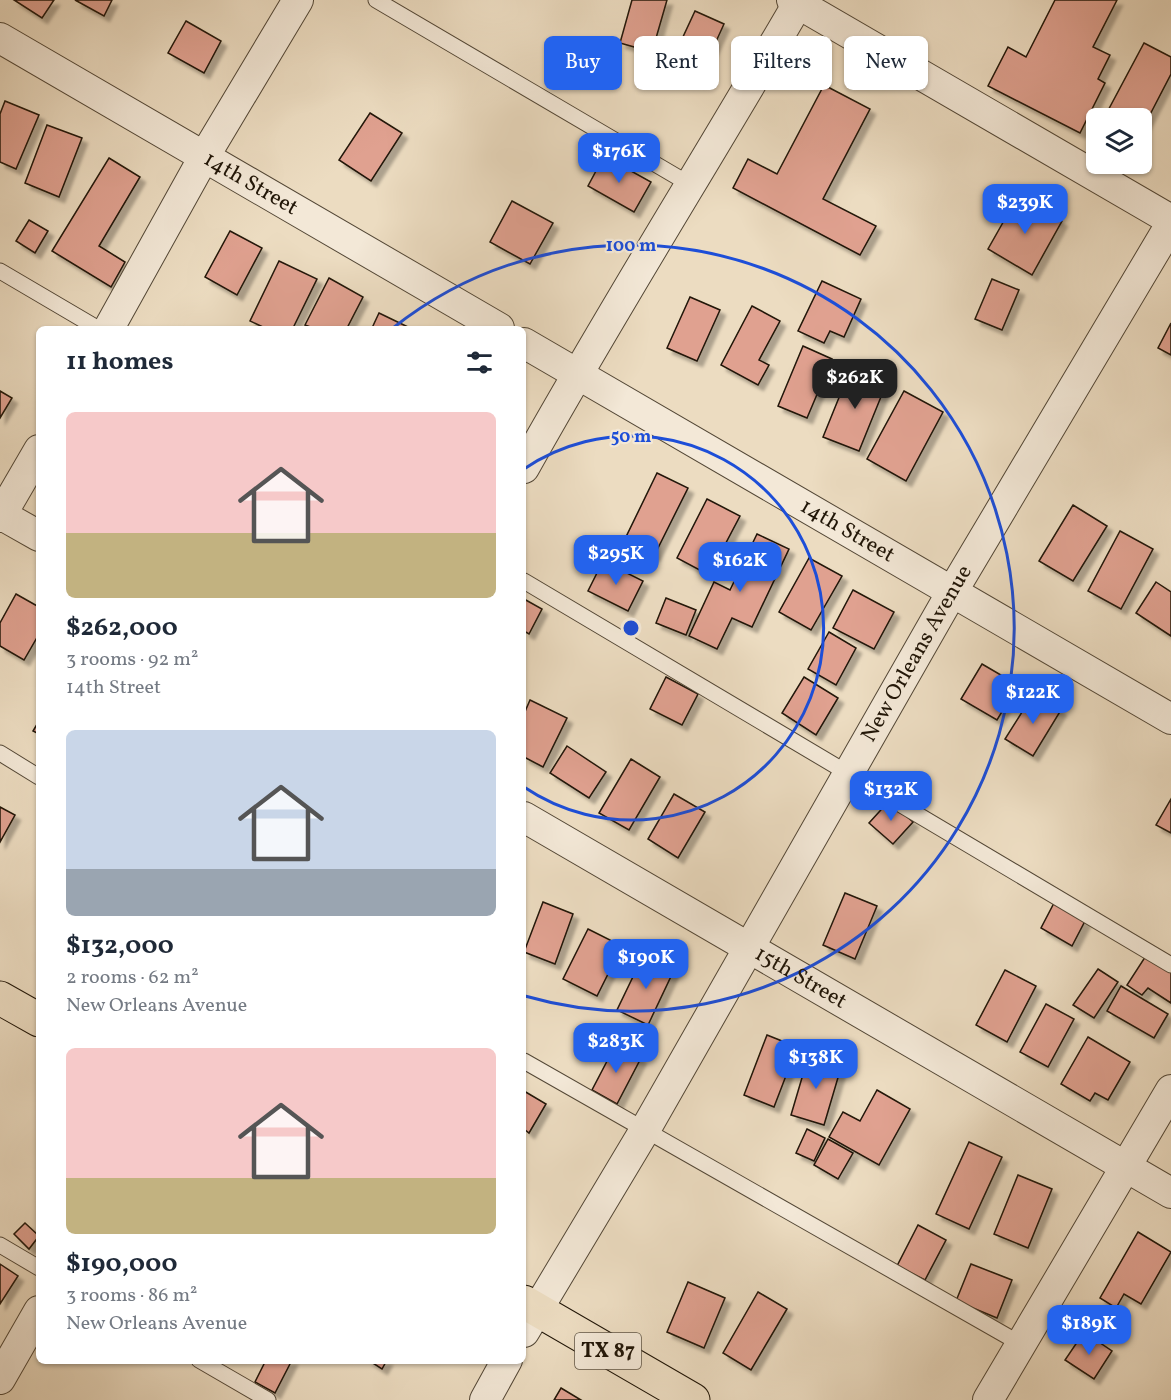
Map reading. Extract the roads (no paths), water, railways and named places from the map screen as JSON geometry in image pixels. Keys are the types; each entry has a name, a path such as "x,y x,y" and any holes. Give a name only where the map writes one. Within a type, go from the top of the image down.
{"main road":[{"path":"0,998 36,1018"},
{"name":"TX 87","path":"528,1314 693,1400"}],"street":[{"path":"110,326 204,157 298,0"},
{"path":"526,464 576,373 692,185 797,1 1171,222"},
{"name":"14th Street","path":"0,38 496,326"},
{"name":"New Orleans Avenue","path":"528,1314 645,1130 952,592 1171,222"},
{"name":"14th Street","path":"526,344 1171,719"},
{"path":"36,455 0,515 36,534"},
{"name":"15th Street","path":"526,818 1171,1193"},
{"path":"988,1400 1171,1090"},
{"path":"0,1379 36,1316"},
{"path":"484,1400 505,1364"}],"lane":[{"path":"376,0 692,185"},
{"path":"0,271 95,326"},
{"path":"526,582 1171,964"},
{"path":"0,753 36,775"},
{"path":"526,1061 1021,1344"},
{"path":"0,1245 36,1266"},
{"path":"206,1364 268,1400"}]}
